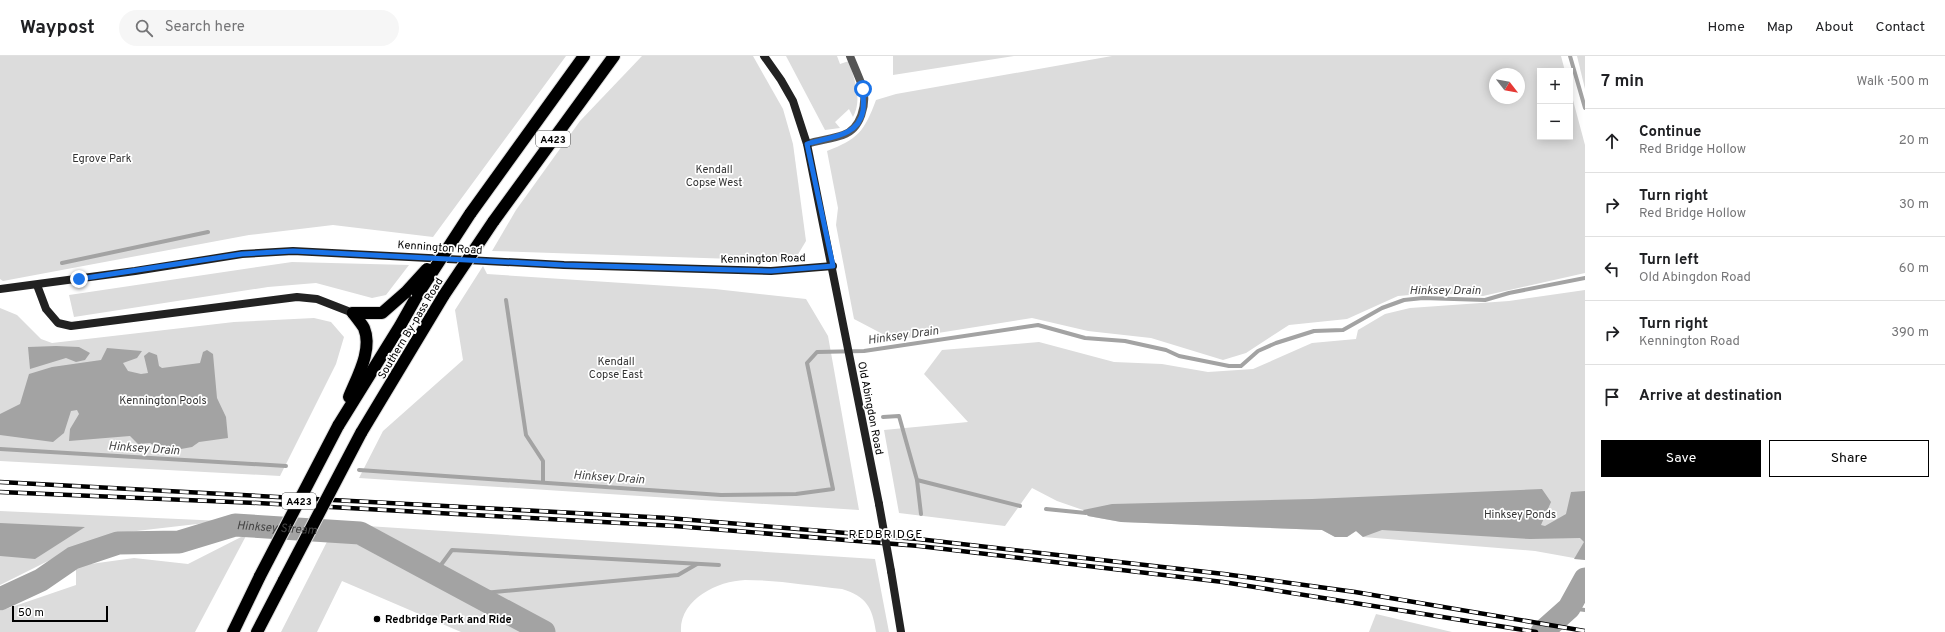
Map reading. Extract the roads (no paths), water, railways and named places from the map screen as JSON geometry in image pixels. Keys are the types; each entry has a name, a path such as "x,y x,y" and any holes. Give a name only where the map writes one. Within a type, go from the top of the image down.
{"highway":[{"name":"Southern By-pass Road","path":"233,632 260,576 338,426 412,293 448,247 470,214 584,56"},
{"name":"Southern By-pass Road","path":"257,632 361,433 444,295 493,222 614,56"},
{"path":"353,313 382,313 412,293"},
{"path":"338,426 364,360 367,341 364,328 353,313"}],"street":[{"name":"Old Abingdon Road","path":"764,56 793,101 807,144 833,266 879,504 901,632"},
{"path":"807,144 844,135 856,126 863,112 863,89 850,56"},
{"name":"Kennington Road","path":"0,289 242,254 293,251 564,265 755,271 833,266"},
{"path":"36,285 46,309 58,323 71,326 297,297 317,299 353,313"}],"waterway":[{"path":"1570,56 1585,108"},
{"path":"62,263 208,232"},
{"name":"Hinksey Drain","path":"359,470 721,495 796,494 833,489 807,363 817,352 864,351 1038,325 1085,338 1125,341 1166,350 1179,356 1229,366 1241,366 1258,351 1276,343 1314,331 1343,330 1382,308 1404,300 1423,298 1485,300 1509,293 1585,278"},
{"path":"506,300 526,435 543,461 543,482"},
{"path":"883,417 899,416 917,480 1020,506"},
{"name":"Hinksey Drain","path":"0,449 286,466"},
{"path":"917,480 921,514"},
{"path":"1046,509 1086,513"},
{"name":"Hinksey Stream","path":"0,599 41,580 73,558 118,543 179,542 235,525 360,533 544,632"},
{"path":"435,573 452,550 719,565"},
{"path":"473,594 678,575 697,564"},
{"name":"Hinksey Stream","path":"1542,632 1569,608 1585,579"},
{"path":"1569,608 1585,610"}],"railway":[{"path":"0,482 668,518 918,539 1224,574 1355,592 1585,631"},
{"path":"0,492 258,503 675,526 919,546 1223,582 1536,632"}],"place":[{"name":"Redbridge Park and Ride","path":"377,619"}],"district":[{"name":"REDBRIDGE","path":"886,534"}],"park label":[{"name":"Egrove Park","path":"102,158"},
{"name":"Kendall Copse West","path":"714,175"},
{"name":"Kendall Copse East","path":"616,367"},
{"name":"Kennington Pools","path":"163,400"},
{"name":"Hinksey Ponds","path":"1520,514"}]}
